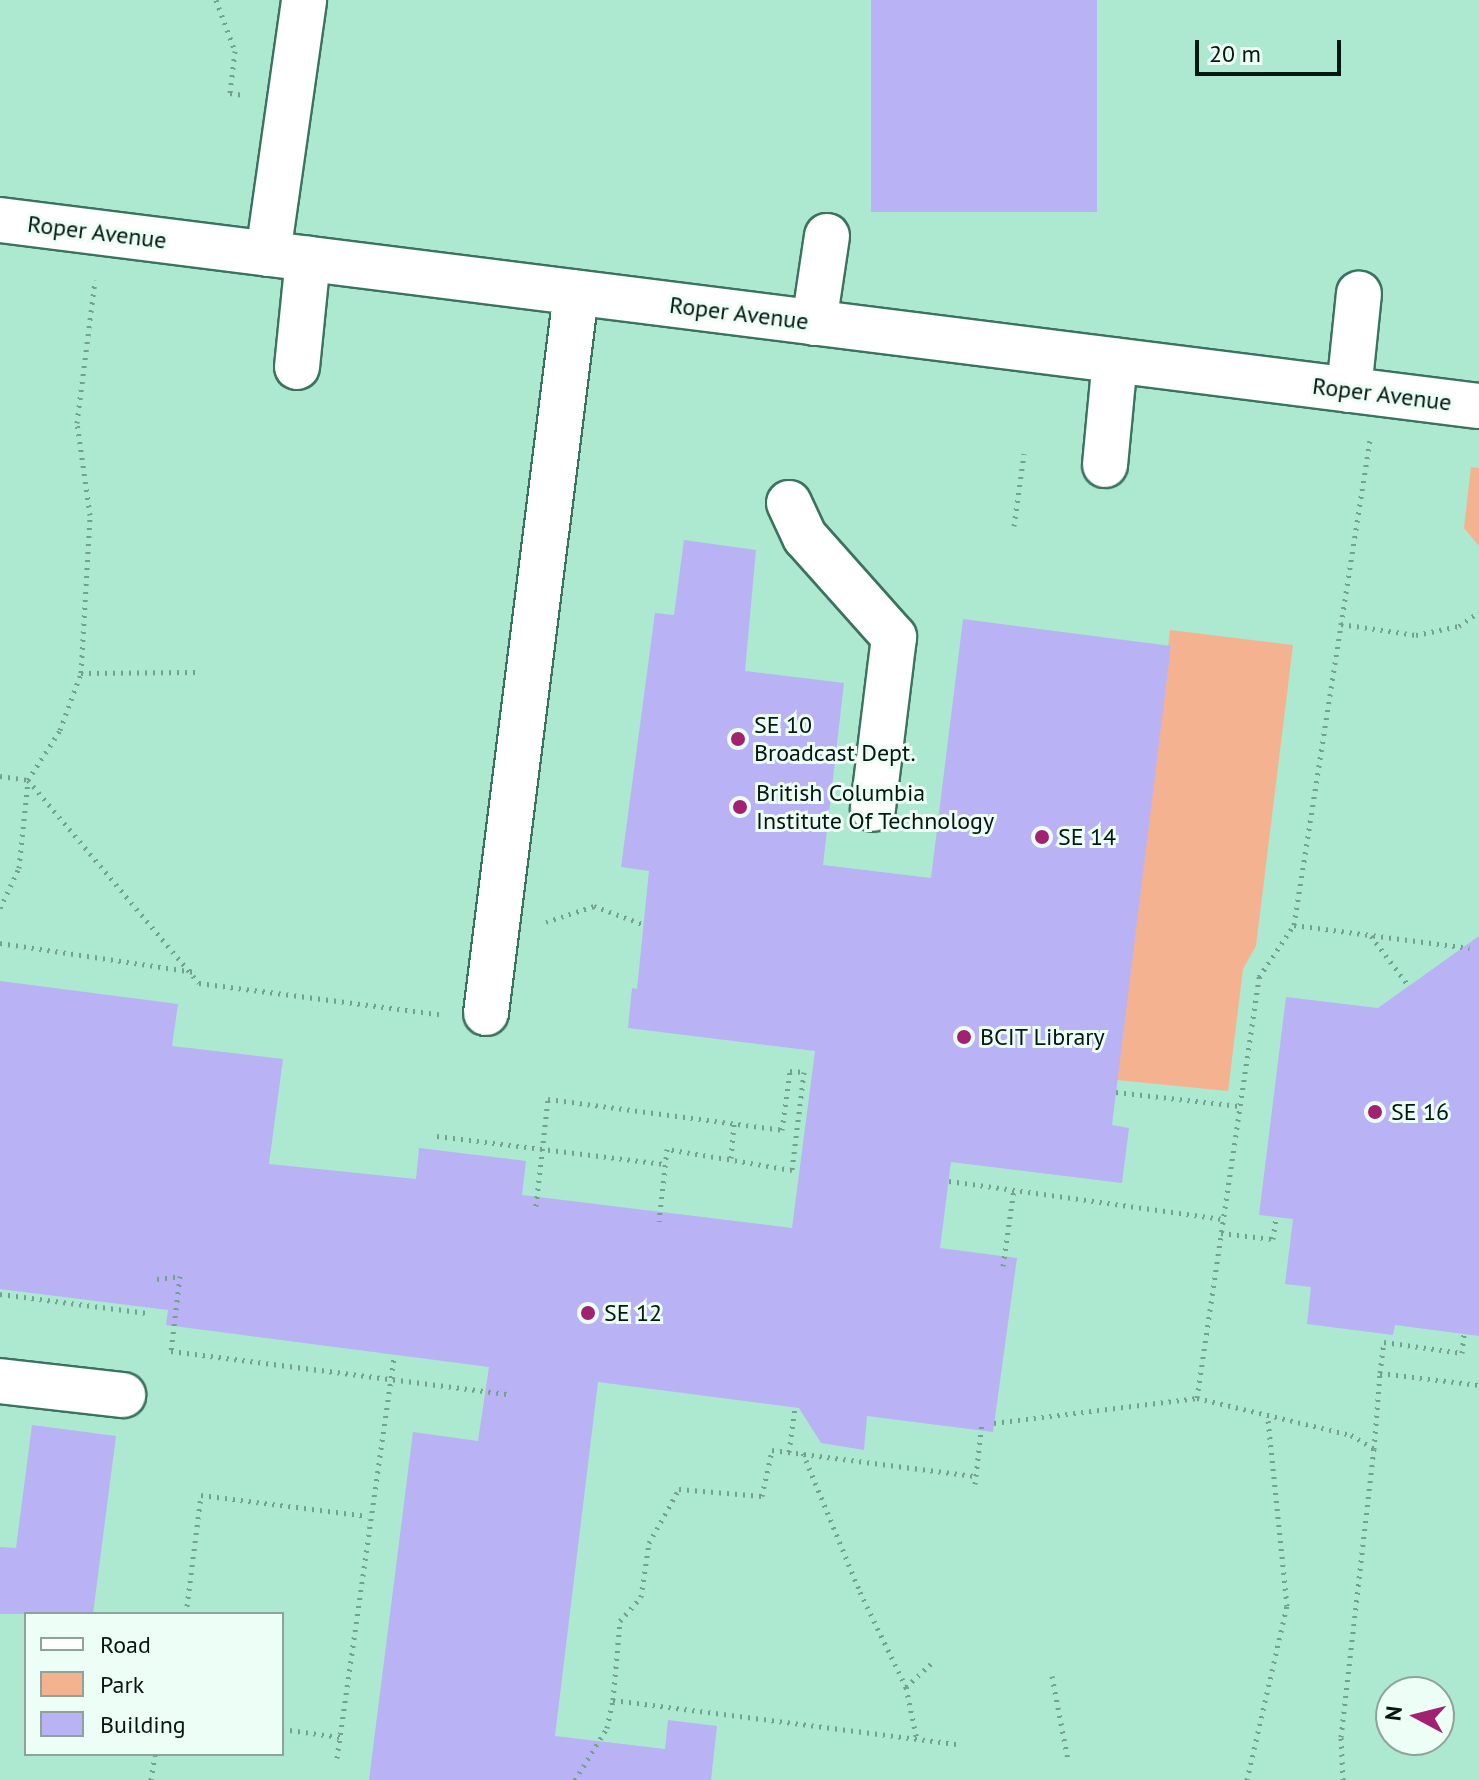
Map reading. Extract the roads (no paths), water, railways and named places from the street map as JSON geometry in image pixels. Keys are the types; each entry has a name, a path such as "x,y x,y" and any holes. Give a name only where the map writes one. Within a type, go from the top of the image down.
{"street":[{"path":"297,367 288,257 304,0"},
{"name":"Roper Avenue","path":"0,220 1479,406"},
{"path":"814,323 827,236"},
{"path":"469,1014 495,939 576,293"},
{"path":"1349,390 1359,294"},
{"path":"1105,465 1115,360"},
{"path":"789,503 805,537 894,637 873,809"},
{"path":"0,1381 123,1395"}],"place":[{"name":"SE 10 Broadcast Dept.","path":"738,739"},
{"name":"British Columbia Institute Of Technology","path":"740,807"},
{"name":"SE 14","path":"1042,837"},
{"name":"BCIT Library","path":"964,1037"},
{"name":"SE 16","path":"1375,1112"},
{"name":"SE 12","path":"588,1313"}]}
